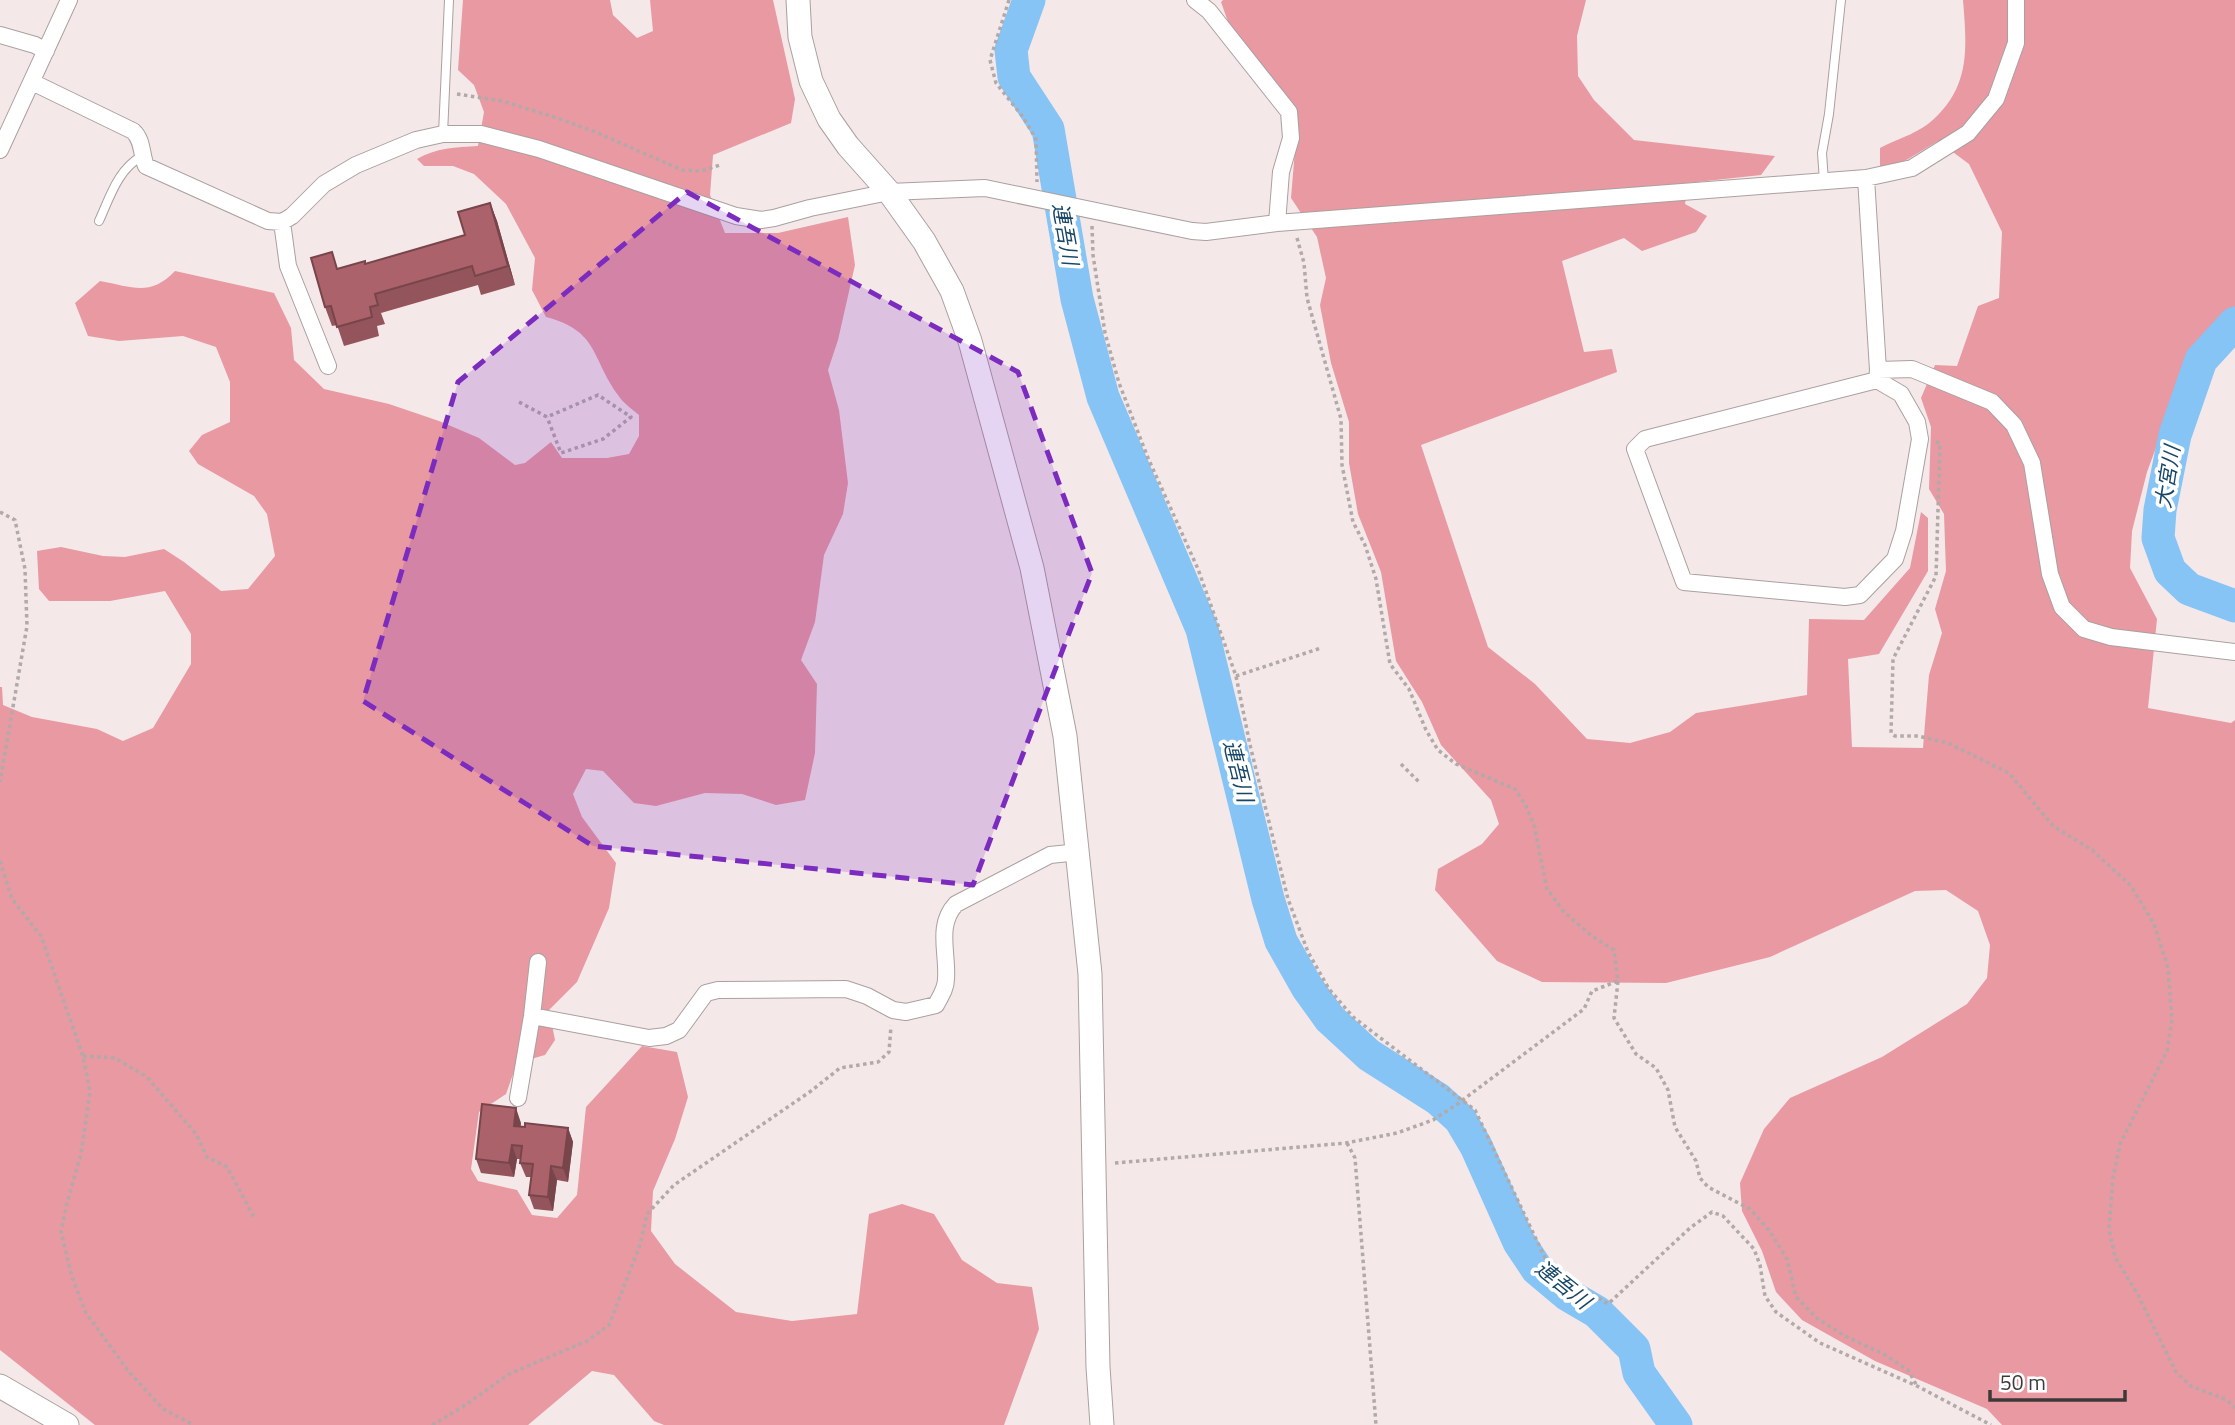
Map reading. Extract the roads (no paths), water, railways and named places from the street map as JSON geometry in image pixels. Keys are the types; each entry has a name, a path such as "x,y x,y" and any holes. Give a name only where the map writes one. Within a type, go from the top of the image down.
{"street":[{"path":"0,150 69,0"},
{"path":"798,0 800,37 811,80 829,119 848,146 889,192 924,241 952,290 970,341 1037,593 1065,736 1090,974 1098,1367 1102,1425"},
{"path":"1195,0 1209,11 1289,112 1292,138 1281,172 1277,223"},
{"path":"32,82 133,131 139,137 146,166 268,221 282,222 292,216 324,184 356,165 416,140 443,134 481,134 539,149 736,216 761,220 889,192 985,188 1206,232 1277,223 1866,178 1912,167 1968,132 1996,99 2016,43 2016,0"},
{"path":"0,36 46,51"},
{"path":"1866,178 1878,375 1901,394 1917,422 1920,439 1904,531 1895,559 1860,595 1845,597 1684,582 1635,449 1645,439 1878,375 1912,369 1992,402 2014,425 2032,463 2050,574 2062,607 2084,629 2111,637 2235,652"},
{"path":"282,222 288,266 328,366"},
{"path":"532,1016 649,1038 666,1036 679,1030 706,993 718,990 846,989 867,996 893,1010 905,1012 936,1005 947,982 944,926 948,912 956,904 1049,855 1079,852"},
{"path":"518,1098 538,962"},
{"path":"0,1386 67,1425"}],"lane":[{"path":"443,134 449,0"},
{"path":"1824,181 1822,153 1829,114 1841,0"},
{"path":"99,220 121,174 130,163 142,156"}],"waterway":[{"name":"連吾川","path":"1029,0 1011,50 1014,77 1048,129 1077,299 1103,397 1202,629 1268,899 1281,941 1307,987 1330,1019 1369,1055 1438,1099 1460,1119 1476,1146 1519,1242 1537,1269 1568,1295 1597,1312 1634,1349 1639,1373 1676,1425"},
{"name":"大宮川","path":"2235,323 2201,360 2175,435 2160,510 2158,538 2170,571 2189,589 2235,606"}]}
